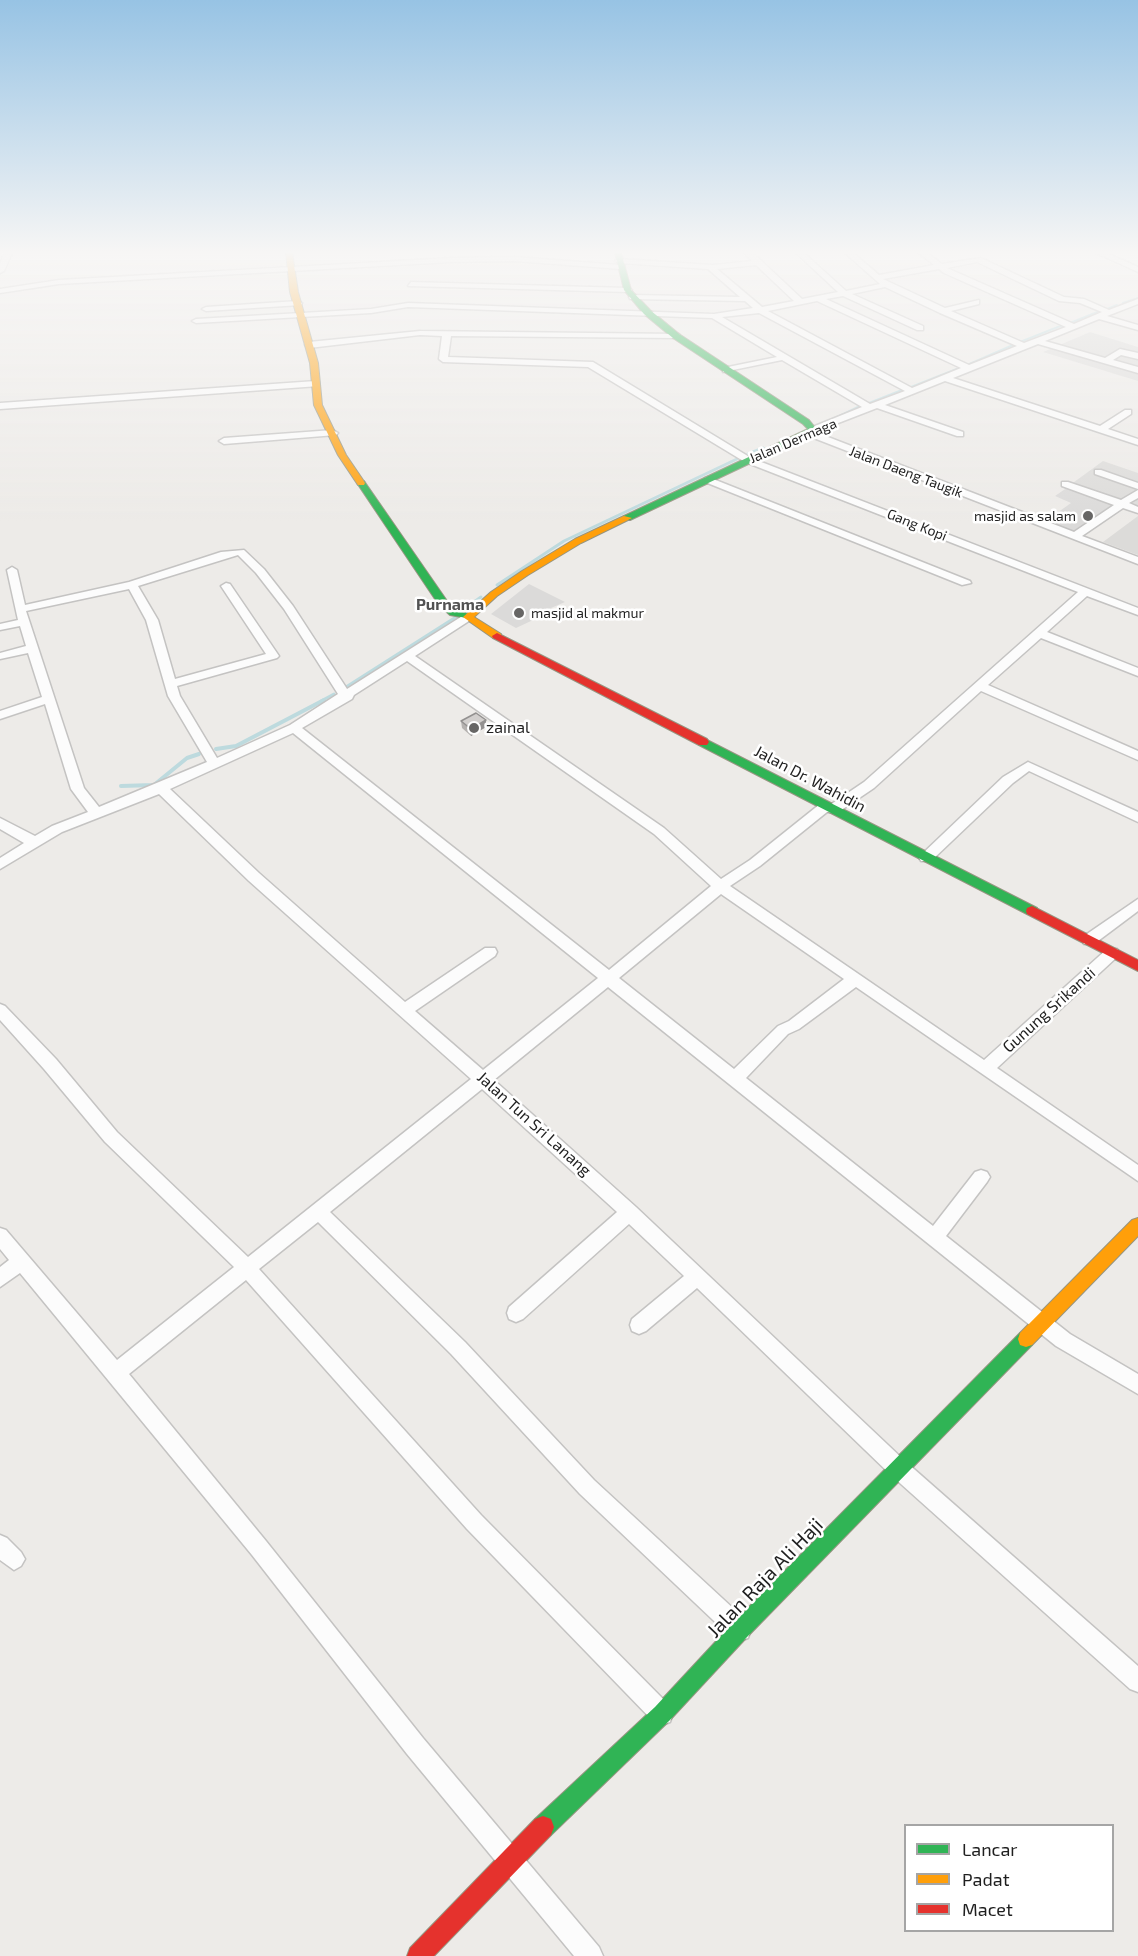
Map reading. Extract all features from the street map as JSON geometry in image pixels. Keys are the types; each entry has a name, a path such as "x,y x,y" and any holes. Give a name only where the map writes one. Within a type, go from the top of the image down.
{"main road":[{"path":"687,343 806,422 811,432"},
{"name":"Jalan Dr. Wahidin","path":"309,345 318,405 344,459 443,603 454,613 468,617 497,636 1138,966"},
{"name":"Jalan Dermaga","path":"468,617 494,594 552,556 748,460 811,432"},
{"name":"Jalan Raja Ali Haji","path":"418,1956 510,1858 662,1714 740,1630 1138,1225"}],"street":[{"path":"309,345 323,343"},
{"name":"Gang Kopi","path":"445,343 443,359 590,364 748,460 1138,612"},
{"path":"762,343 874,406 960,434"},
{"path":"822,343 912,391"},
{"path":"913,343 968,369"},
{"path":"1017,343 1023,346"},
{"name":"Jalan Dermaga","path":"811,432 1031,343"},
{"path":"1045,343 1138,370"},
{"path":"1106,361 1120,352 1138,356"},
{"path":"726,370 778,359"},
{"path":"945,378 1138,442"},
{"path":"0,406 316,384"},
{"path":"1100,430 1128,412"},
{"name":"Jalan Daeng Taugik","path":"811,432 1138,561"},
{"path":"224,441 333,433"},
{"path":"1098,472 1138,486"},
{"path":"708,480 966,583"},
{"path":"1065,484 1138,510"},
{"path":"1075,536 1138,493"},
{"path":"20,609 132,585 225,554 240,552 260,572 289,608 340,690 348,696"},
{"path":"12,570 24,622 81,793 97,813"},
{"path":"132,585 152,620 173,683 174,696 214,763"},
{"path":"173,683 273,656 226,586"},
{"path":"116,1373 695,909 720,886 829,808 869,785 1086,591"},
{"path":"0,864 34,842 294,728 348,696 468,617"},
{"path":"0,627 24,622"},
{"path":"1039,633 1138,672"},
{"path":"0,656 34,648"},
{"path":"409,657 532,745 659,831 720,886 1138,1174"},
{"path":"979,686 1138,756"},
{"path":"0,715 49,699"},
{"path":"294,728 551,930 607,979 933,1238 1039,1326 1138,1385"},
{"path":"926,858 1008,780 1028,766 1138,818"},
{"name":"Jalan Tun Sri Lanang","path":"161,788 254,876 484,1078 630,1212 899,1469 1138,1681"},
{"path":"0,823 34,842"},
{"path":"1089,940 1138,904"},
{"path":"405,1010 490,952"},
{"name":"Gunung Srikandi","path":"986,1068 1112,953"},
{"path":"734,1080 783,1030 794,1025 856,979"},
{"path":"0,1010 50,1064 111,1137 246,1267 474,1522 662,1714"},
{"path":"933,1238 981,1177"},
{"path":"318,1211 458,1348 586,1487 740,1630"},
{"path":"516,1314 630,1212"},
{"path":"0,1236 116,1373 259,1548 415,1746 590,1956"},
{"path":"0,1279 21,1260"},
{"path":"639,1325 698,1276"}],"shaded area":[{"path":"1063,343 1126,343 1138,347 1138,381 1043,352"},
{"path":"1103,461 1138,473 1138,512 1070,485"},
{"path":"1068,487 1114,505 1077,533 1047,520 1071,503 1055,496"},
{"path":"1138,516 1138,555 1103,542"},
{"path":"529,584 565,602 544,611 546,614 516,628 491,614"}],"building":[{"path":"476,713 486,720 471,729 461,721"}],"waterway":[{"path":"967,365 1013,345"},
{"path":"911,387 959,368"},
{"path":"869,403 902,390"},
{"path":"831,420 860,406"},
{"path":"748,454 763,448"},
{"path":"759,450 764,448"},
{"path":"497,585 564,541 737,459"},
{"path":"474,602 481,597"},
{"path":"346,687 456,617"},
{"path":"321,701 334,694"},
{"path":"216,749 236,746 324,700"},
{"path":"121,786 154,785 187,758 199,754"}],"traffic: fast":[{"path":"627,518 813,430 806,422 687,343"},
{"path":"361,483 443,603 454,613 468,617"},
{"path":"703,742 1032,911"},
{"path":"543,1827 662,1714 740,1630 1026,1339"}],"traffic: slow":[{"path":"308,343 314,363 318,405 342,455 361,483"},
{"path":"497,636 468,617 494,594 525,573 578,541 627,518"},
{"path":"1026,1339 1138,1225"}],"traffic: jam":[{"path":"497,636 703,742"},
{"path":"1032,911 1138,966"},
{"path":"418,1956 543,1827"}],"place":[{"name":"masjid as salam","path":"1088,516"},
{"name":"masjid al makmur","path":"519,613"},
{"name":"zainal","path":"474,728"}],"district":[{"name":"Purnama","path":"450,605"}]}
